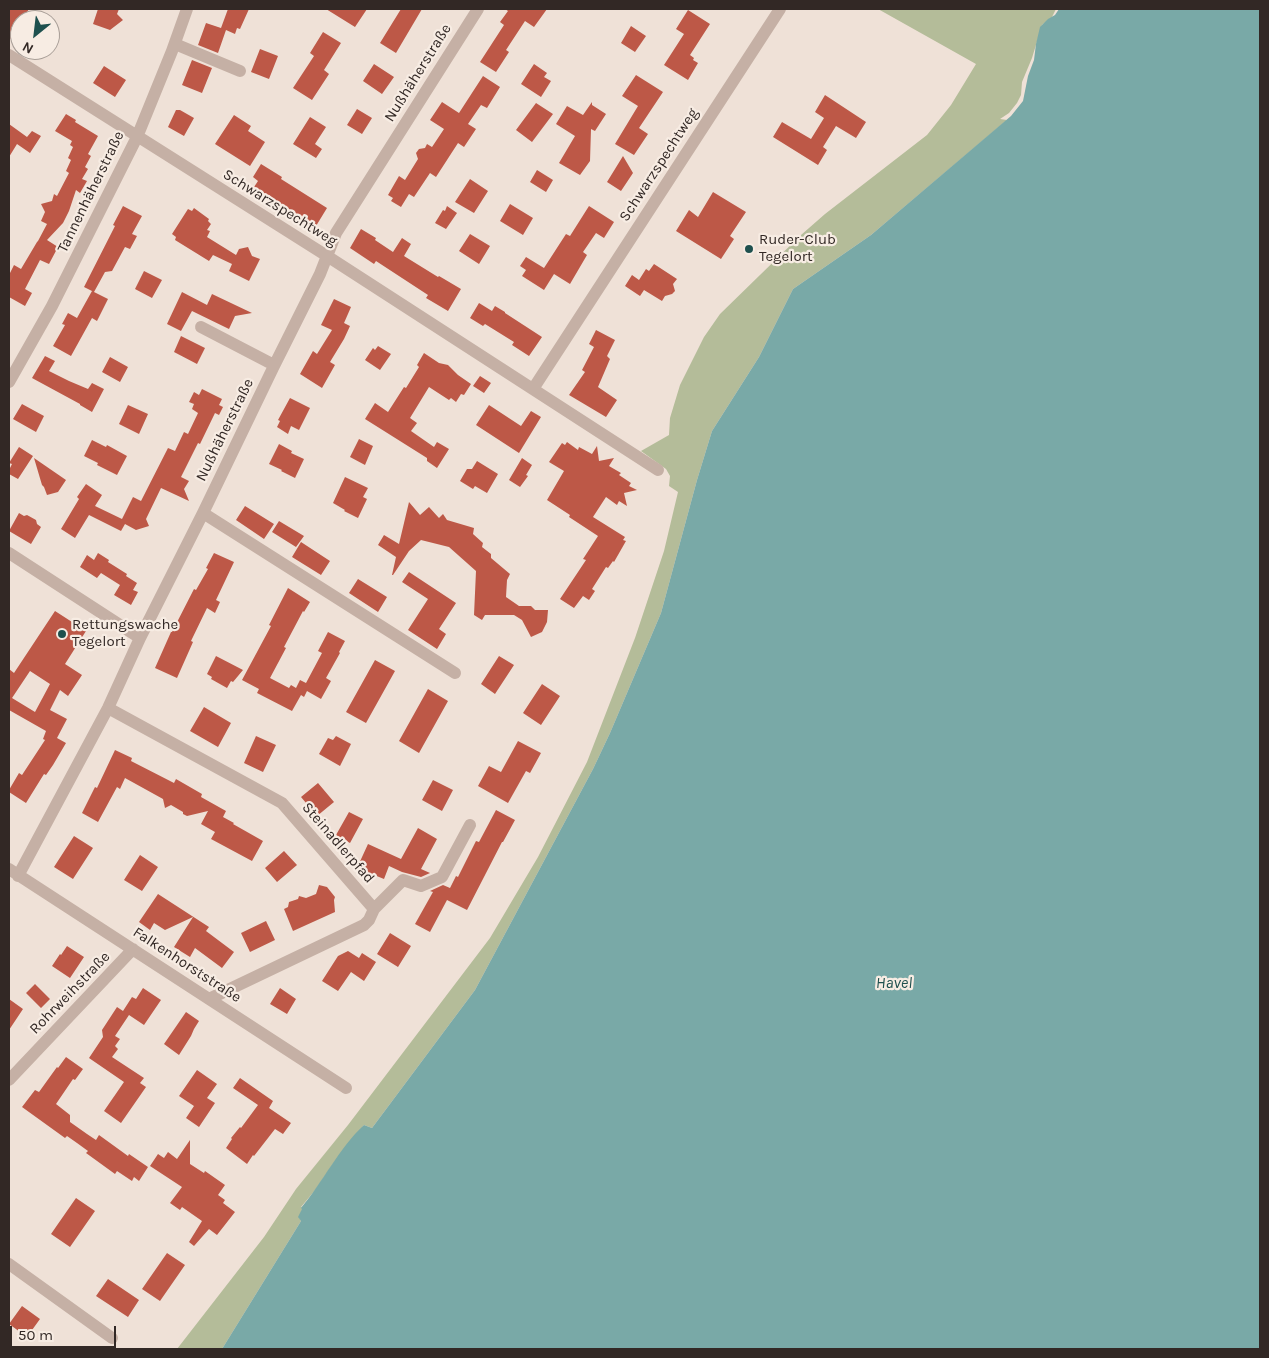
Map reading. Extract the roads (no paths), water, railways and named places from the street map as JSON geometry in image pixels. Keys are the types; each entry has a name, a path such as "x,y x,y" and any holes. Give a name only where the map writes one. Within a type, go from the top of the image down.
{"street":[{"name":"Tannenhäherstraße","path":"9,382 52,306 137,137 188,9"},
{"name":"Nußhäherstraße","path":"13,872 108,708 140,638 320,274 336,233 478,9"},
{"name":"Schwarzspechtweg","path":"533,389 780,9"},
{"path":"175,44 240,71"},
{"name":"Schwarzspechtweg","path":"9,55 327,256 658,470"},
{"path":"201,327 274,365"},
{"path":"203,513 455,673"},
{"path":"9,553 140,638"},
{"name":"Steinadlerpfad","path":"108,708 282,803 374,910"},
{"path":"209,999 364,924 369,920 374,910 403,880 421,886 442,878 470,825"},
{"name":"Falkenhorststraße","path":"13,872 346,1088"},
{"name":"Rohrweihstraße","path":"9,1080 134,949"},
{"path":"9,1264 112,1338"}],"water":[{"name":"Havel","path":"1059,9 1260,9 1260,1349 222,1349 301,1221 298,1217 301,1208 355,1134 364,1125 372,1128 475,990 593,769 610,733 661,613 712,431 759,357 793,289 871,235 1011,116 1023,101 1028,76 1034,60 1040,27 1055,15"}],"place":[{"name":"Ruder-Club Tegelort","path":"749,249"},
{"name":"Rettungswache Tegelort","path":"62,634"}]}
